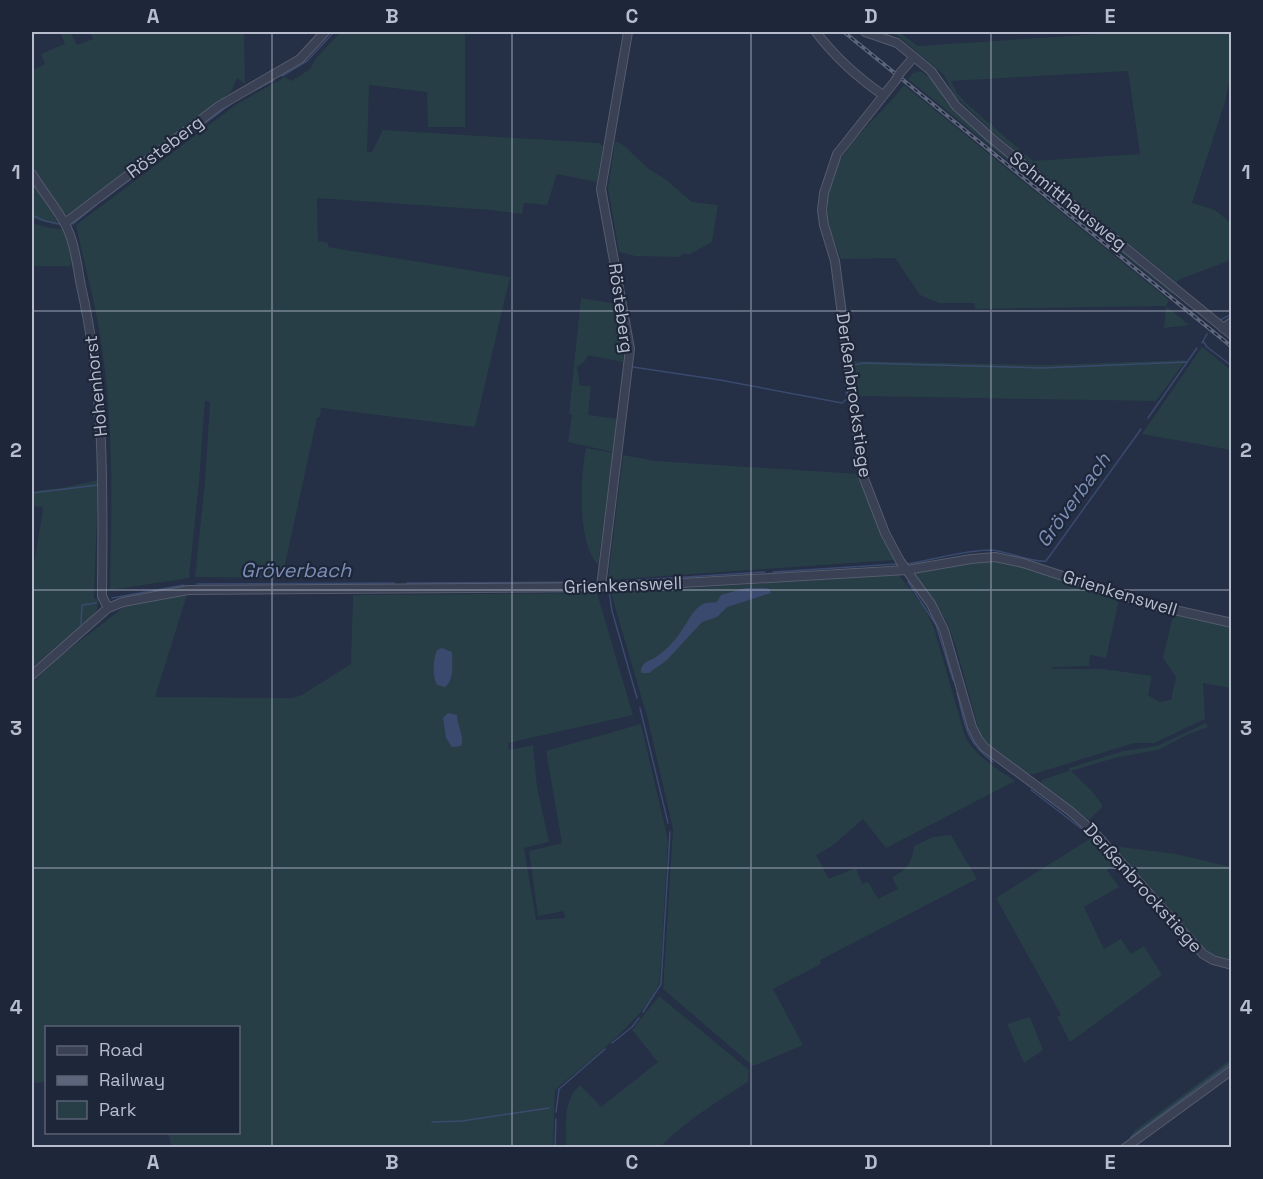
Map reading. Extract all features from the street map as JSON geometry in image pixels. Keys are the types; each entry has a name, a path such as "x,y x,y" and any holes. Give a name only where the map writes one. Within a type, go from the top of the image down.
{"street":[{"name":"Rösteberg","path":"64,223 219,106 300,59 325,32"},
{"name":"Rösteberg","path":"601,587 630,349 601,189 628,32"},
{"path":"816,32 836,57 868,85 884,95"},
{"path":"865,32 893,40 914,57"},
{"name":"Derßenbrockstiege","path":"914,57 837,154 828,177 822,210 835,261 863,476 885,532 907,570 931,604 944,630 972,727 981,743 1095,833 1203,954 1211,959 1232,965"},
{"name":"Schmitthausweg","path":"914,57 934,74 956,106 991,138 1232,335"},
{"name":"Hohenhorst","path":"32,174 64,223 73,246 89,322 99,396 103,474 102,596 108,608"},
{"path":"1223,328 1232,322"},
{"name":"Grienkenswell","path":"32,675 108,608 123,602 188,590 601,587 907,570 978,558 1004,558 1148,604 1232,623"},
{"path":"1125,1148 1232,1070"}],"green space":[{"path":"70,32 77,45 93,39 90,32 244,32 245,84 237,78 231,92 68,214 63,213 32,165 32,70 45,64 41,54 65,44 61,34"},
{"path":"341,32 465,32 465,127 428,127 427,92 369,85 367,152 372,152 383,130 599,143 603,146 597,182 557,174 547,205 524,203 522,214 317,198 318,241 328,243 328,247 510,277 475,427 321,408 282,578 195,577 205,482 210,402 205,401 189,578 110,590 110,426 104,361 97,316 76,225 237,104 285,77 291,81 309,70 316,58"},
{"path":"879,32 899,32 918,46 1118,32 1231,32 1231,74 1225,102 1192,203 1215,210 1231,223 1231,260 1178,280 1177,283 996,135 954,95 944,75 897,35","holes":["1128,71 1140,154 1033,161 966,103 957,93 951,81"]},
{"path":"920,71 935,81 945,101 992,144 1173,292 1172,294 908,79 913,73"},
{"path":"904,85 1169,300 1166,306 975,309 974,303 939,303 920,295 895,258 841,259 829,223 827,201 831,181 850,146"},
{"path":"615,141 623,145 649,169 665,179 692,202 718,205 712,242 690,254 681,254 681,257 635,256 619,252 608,188"},
{"path":"32,181 52,211 58,225 32,219"},
{"path":"32,223 64,229 72,258 71,266 32,266"},
{"path":"581,298 618,304 624,347 623,362 588,355 585,361 577,367 580,386 591,386 588,415 618,419 613,452 568,442"},
{"path":"1166,306 1189,325 1164,328"},
{"path":"1202,347 1231,370 1231,450 1142,434"},
{"path":"1186,360 1156,401 859,396 854,361 1046,365"},
{"path":"586,448 613,453 598,565 586,542 583,526 582,475"},
{"path":"623,455 656,461 859,474 894,560 608,580"},
{"path":"98,480 94,599 98,599 97,610 91,618 32,667 32,575 43,510 42,507 32,506 32,491 62,488"},
{"path":"996,559 1038,570 1047,576 1119,600 1106,658 1090,655 1089,666 1050,669 1104,669 1152,676 1148,695 1159,702 1171,700 1176,677 1163,658 1173,615 1231,628 1231,688 1203,683 1205,719 1154,743 1134,743 1028,774 988,744 980,734 947,622 916,574 920,571"},
{"path":"899,575 923,606 934,628 965,736 981,756 1015,781 886,848 863,819 832,846 816,855 829,879 856,868 862,884 868,882 878,899 898,889 892,877 908,865 914,846 933,837 951,835 977,879 820,960 821,964 773,989 803,1045 753,1066 663,989 673,829 648,720 611,593"},
{"path":"597,593 633,715 508,743 509,750 533,745 537,787 549,842 524,848 536,920 565,918 564,911 538,916 529,851 562,843 546,751 641,724 668,840 660,978 655,992 632,1022 555,1090 553,1147 171,1147 168,1134 240,1134 240,1026 45,1026 45,1082 32,1083 32,683 63,654 124,607 187,595 155,697 292,698 302,695 351,664 353,595"},
{"path":"1206,723 1208,727 1158,750 1118,757 1071,771 1091,790 1103,806 1089,820 1041,784 1042,780 1069,771 1069,768 1123,751 1157,746"},
{"path":"1091,838 1098,842 1117,863 1107,870 1119,887 1084,907 1104,949 1121,939 1131,954 1144,946 1162,975 1070,1042 1057,1017 1061,1015 996,898"},
{"path":"1114,846 1176,854 1231,867 1231,960 1211,954 1201,945"},
{"path":"659,996 749,1070 748,1082 691,1120 660,1147 566,1147 568,1106 574,1091 580,1085 601,1107 658,1062 632,1030"},
{"path":"1030,1017 1043,1050 1024,1063 1007,1024"},
{"path":"1231,1059 1231,1066 1137,1136 1129,1139 1134,1131"}],"water":[{"path":"746,588 766,588 771,593 727,607 717,617 702,622 667,660 649,673 641,673 644,664 670,645 699,606 717,602 721,595"},
{"path":"442,648 452,652 452,675 445,687 437,685 434,673 437,650"},
{"path":"448,713 457,715 462,738 461,746 452,747 446,738 443,718"}],"waterway":[{"path":"282,76 307,61 334,32"},
{"path":"249,93 274,80"},
{"path":"103,200 232,103"},
{"path":"73,224 96,205"},
{"path":"32,215 59,224"},
{"name":"Gröverbach","path":"1220,320 1232,314"},
{"name":"Gröverbach","path":"1202,343 1207,334"},
{"name":"Gröverbach","path":"1203,341 1207,347 1232,366"},
{"name":"Gröverbach","path":"1148,418 1197,348"},
{"path":"854,365 863,363 1042,368 1187,362"},
{"path":"633,367 720,380 842,403 847,399 845,368"},
{"name":"Gröverbach","path":"907,564 980,550 1005,552 1046,561 1141,429"},
{"path":"32,493 98,485"},
{"path":"98,585 99,528"},
{"name":"Gröverbach","path":"773,572 897,564"},
{"name":"Gröverbach","path":"607,582 765,572"},
{"name":"Gröverbach","path":"407,583 593,582"},
{"path":"908,582 936,625 953,680"},
{"name":"Gröverbach","path":"197,584 394,583"},
{"name":"Gröverbach","path":"112,598 184,585"},
{"path":"609,591 612,611 637,698"},
{"name":"Gröverbach","path":"81,624 82,605 96,603"},
{"path":"957,693 971,739 976,747 993,762"},
{"path":"640,708 668,823"},
{"path":"1031,790 1095,839"},
{"path":"643,1012 661,984 670,832"},
{"path":"612,1043 632,1027 639,1018"},
{"path":"556,1112 559,1089 605,1049"},
{"name":"Gröverbach","path":"1131,1137 1232,1062"},
{"path":"432,1122 462,1121 549,1108"},
{"path":"555,1148 556,1119"}],"railway":[{"path":"844,32 1232,347"}]}
